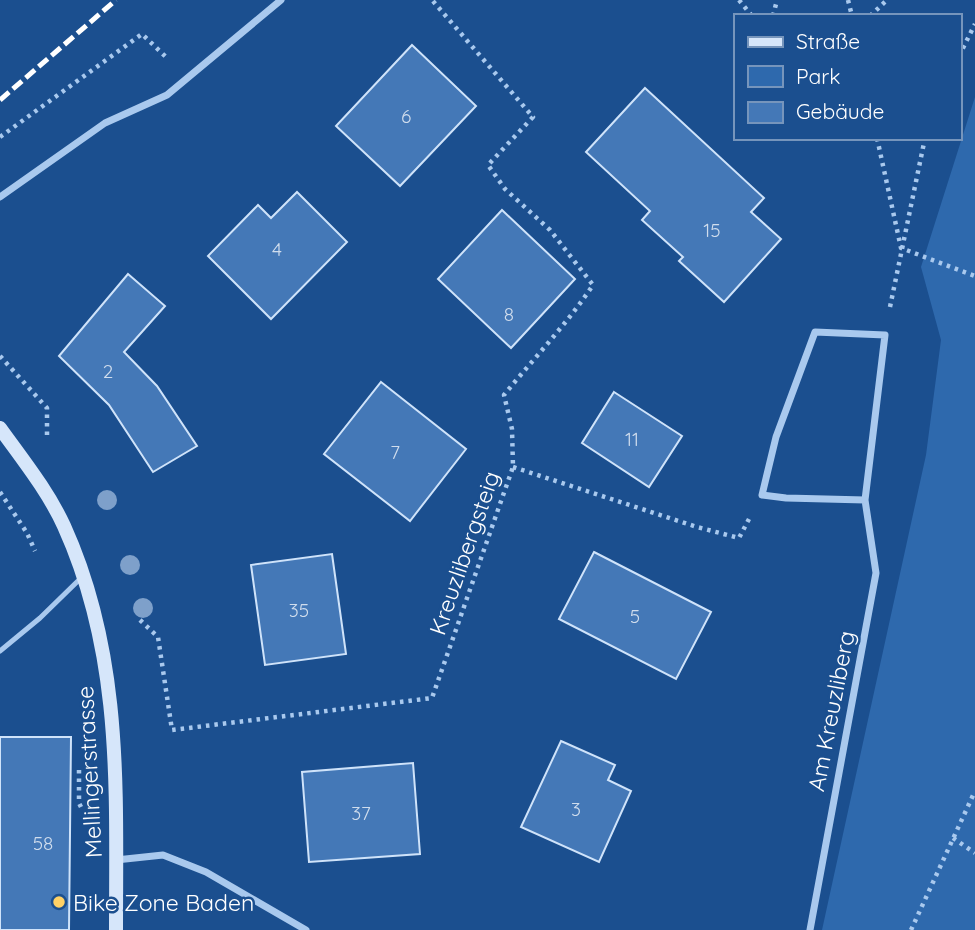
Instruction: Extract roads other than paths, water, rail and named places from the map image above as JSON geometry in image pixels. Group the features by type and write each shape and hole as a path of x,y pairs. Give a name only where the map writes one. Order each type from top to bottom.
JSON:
{"main road":[{"name":"Mellingerstrasse","path":"0,428 46,492 64,525 84,575 102,640 113,718 116,930"}],"street":[{"path":"0,197 105,123 160,99 281,0"},
{"name":"Am Kreuzliberg","path":"810,930 877,573 866,500 885,335 815,332 776,437 762,495 866,500"},
{"path":"116,860 163,855 206,872 306,930"}],"lane":[{"path":"0,651 40,618 84,575"}],"railway":[{"path":"0,100 116,0"}],"place":[{"name":"Bike Zone Baden","path":"59,902"}]}
